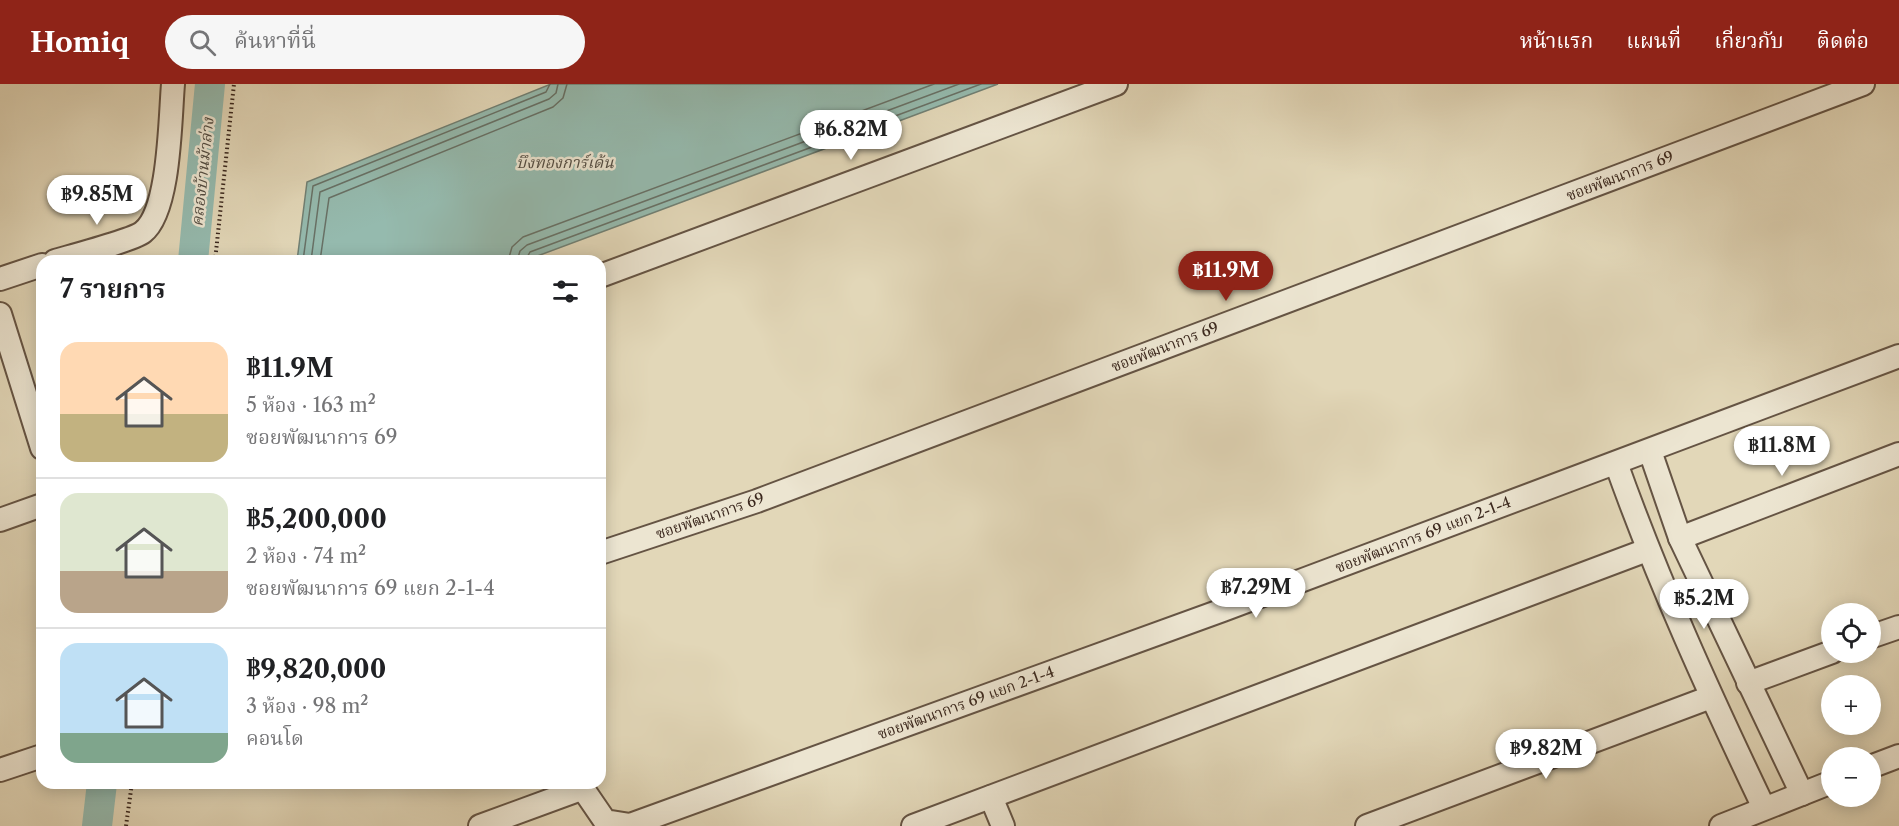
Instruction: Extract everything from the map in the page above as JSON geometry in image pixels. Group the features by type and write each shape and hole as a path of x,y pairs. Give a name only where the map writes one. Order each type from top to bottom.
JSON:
{"street":[{"path":"73,255 143,232 156,215 163,197 173,84"},
{"path":"606,274 1116,84"},
{"name":"ซอยพัฒนาการ 69","path":"606,551 757,501 1863,84"},
{"path":"0,279 36,267"},
{"path":"0,314 36,429"},
{"name":"ซอยพัฒนาการ 69 แยก 2-1-4","path":"582,789 605,821 630,825 1223,610 1899,356"},
{"path":"1650,451 1680,538 1802,794"},
{"path":"1680,538 1899,454"},
{"path":"1616,463 1647,550 1711,697 1764,808"},
{"path":"0,520 36,507"},
{"path":"914,826 1647,550"},
{"path":"1881,633 1899,627"},
{"path":"1748,683 1821,656"},
{"path":"1367,826 1711,697"},
{"path":"1881,763 1899,756"},
{"path":"0,770 36,758"},
{"path":"1721,826 1821,786"},
{"path":"480,826 572,789"},
{"path":"991,797 1003,826"}],"path":[{"path":"216,255 234,84"},
{"path":"126,826 131,789"}],"water":[{"name":"บึงทองการ์เด้น","path":"551,84 998,84 540,255 298,255 307,182"}],"waterway":[{"name":"คลองบ้านม้าล่าง","path":"194,255 210,84"},
{"name":"คลองบ้านม้าล่าง","path":"97,826 101,789"}]}
